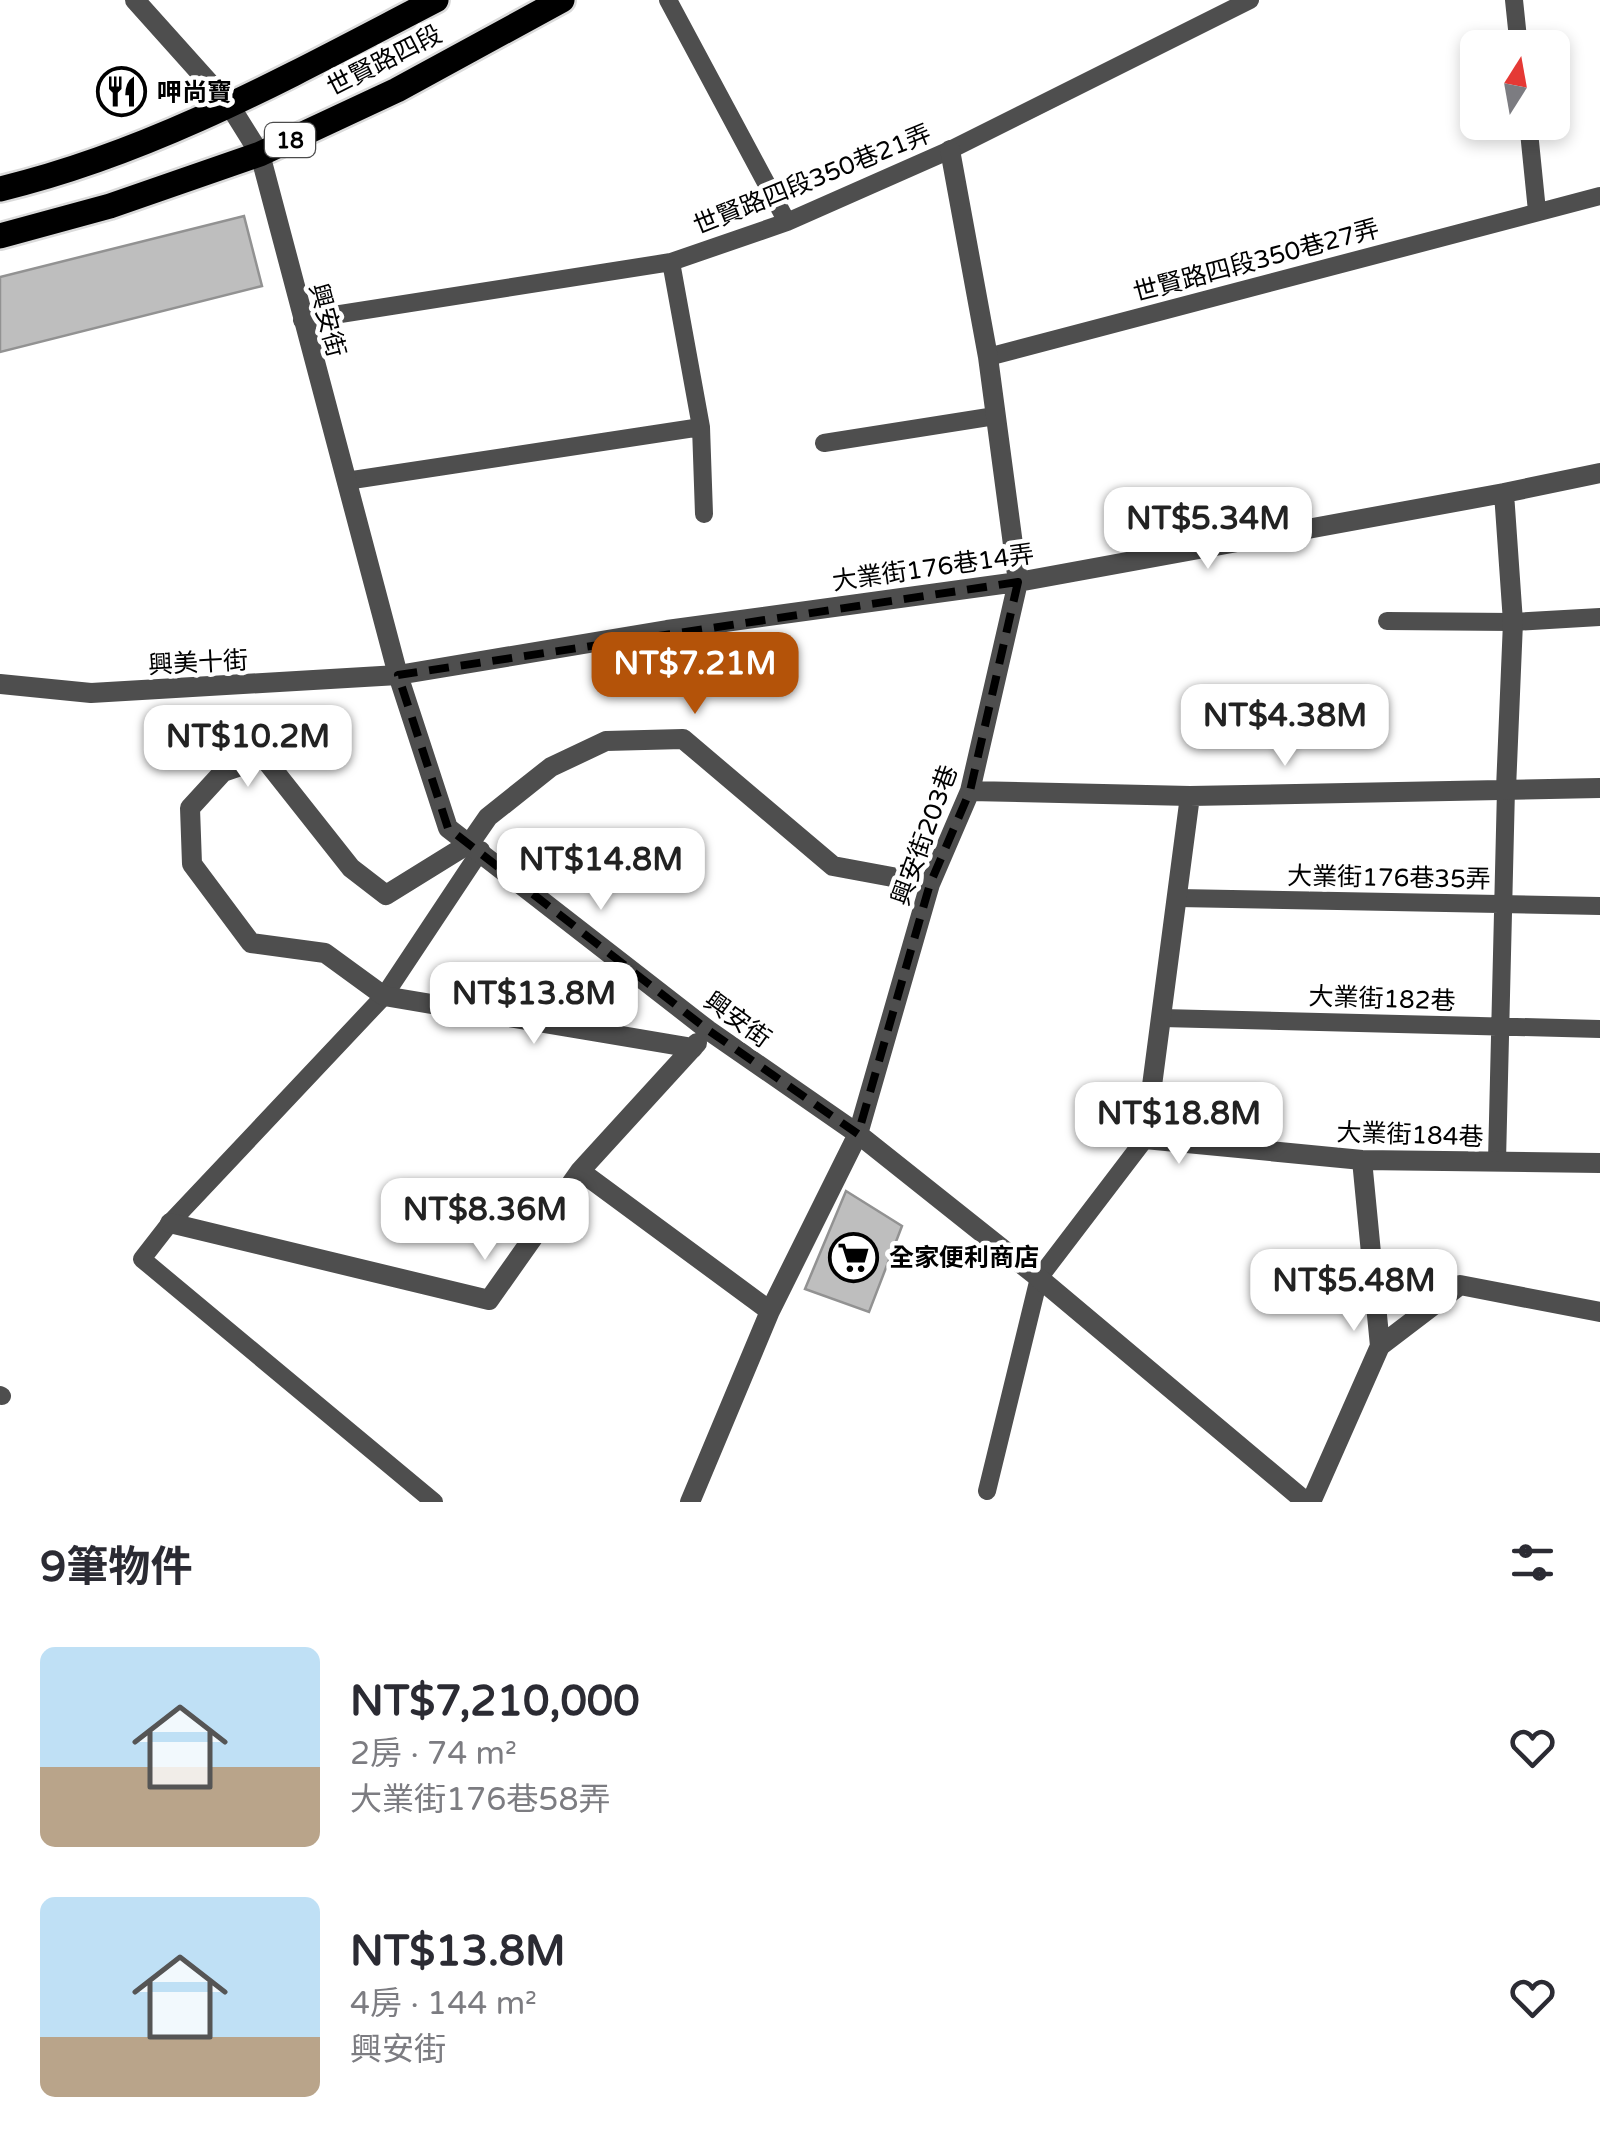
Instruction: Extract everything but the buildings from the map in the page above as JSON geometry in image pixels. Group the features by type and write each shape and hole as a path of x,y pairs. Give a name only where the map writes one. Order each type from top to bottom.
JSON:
{"main road":[{"name":"世賢路四段","path":"0,188 79,168 230,106 436,0"},
{"name":"世賢路四段","path":"0,236 110,206 260,154 397,90 562,0"}],"street":[{"name":"興安街","path":"136,0 230,106 260,154 398,675 448,828 708,1030 858,1134 1309,1502"},
{"name":"興安街203巷","path":"690,1502 770,1310 858,1134 930,884 970,791 1018,582 988,357 950,150"},
{"name":"大業街176巷14弄","path":"398,675 667,630 1018,582 1600,473"},
{"path":"1504,493 1513,622 1506,789"},
{"name":"興美十街","path":"0,684 92,693 398,675"},
{"path":"693,1048 384,996 325,953 251,944 192,864 190,808 224,772 264,758 351,868 386,896 476,847 488,817 551,767 606,741 682,739 833,866 930,884"},
{"path":"970,791 1190,796 1600,788"},
{"path":"1145,1139 1190,796"},
{"path":"170,1223 489,1300 580,1171 708,1030"},
{"name":"大業街184巷","path":"1145,1139 1362,1160 1600,1162"},
{"path":"1362,1160 1380,1346"},
{"path":"580,1171 770,1310"},
{"path":"1309,1502 1380,1346 1460,1285 1600,1312"}],"lane":[{"path":"668,0 787,222"},
{"name":"世賢路四段350巷21弄","path":"302,320 670,262 787,222 950,150 1250,0"},
{"path":"1514,0 1517,30"},
{"path":"1530,140 1537,211"},
{"name":"世賢路四段350巷27弄","path":"988,357 1600,196"},
{"path":"670,262 701,427 704,514"},
{"path":"824,443 995,416"},
{"path":"346,481 701,427"},
{"path":"1388,621 1513,622 1600,616"},
{"path":"1498,1161 1506,789"},
{"path":"434,1502 142,1259 170,1223 384,996 476,847"},
{"name":"大業街176巷35弄","path":"1178,898 1600,906"},
{"name":"大業街182巷","path":"1162,1018 1600,1029"},
{"path":"987,1491 1039,1278 1145,1139"}],"highlighted area":[{"path":"1018,582 970,791 930,884 858,1134 708,1030 448,828 398,675"}],"place":[{"name":"呷尚寶","path":"122,92"},
{"name":"全家便利商店","path":"854,1257"}]}
